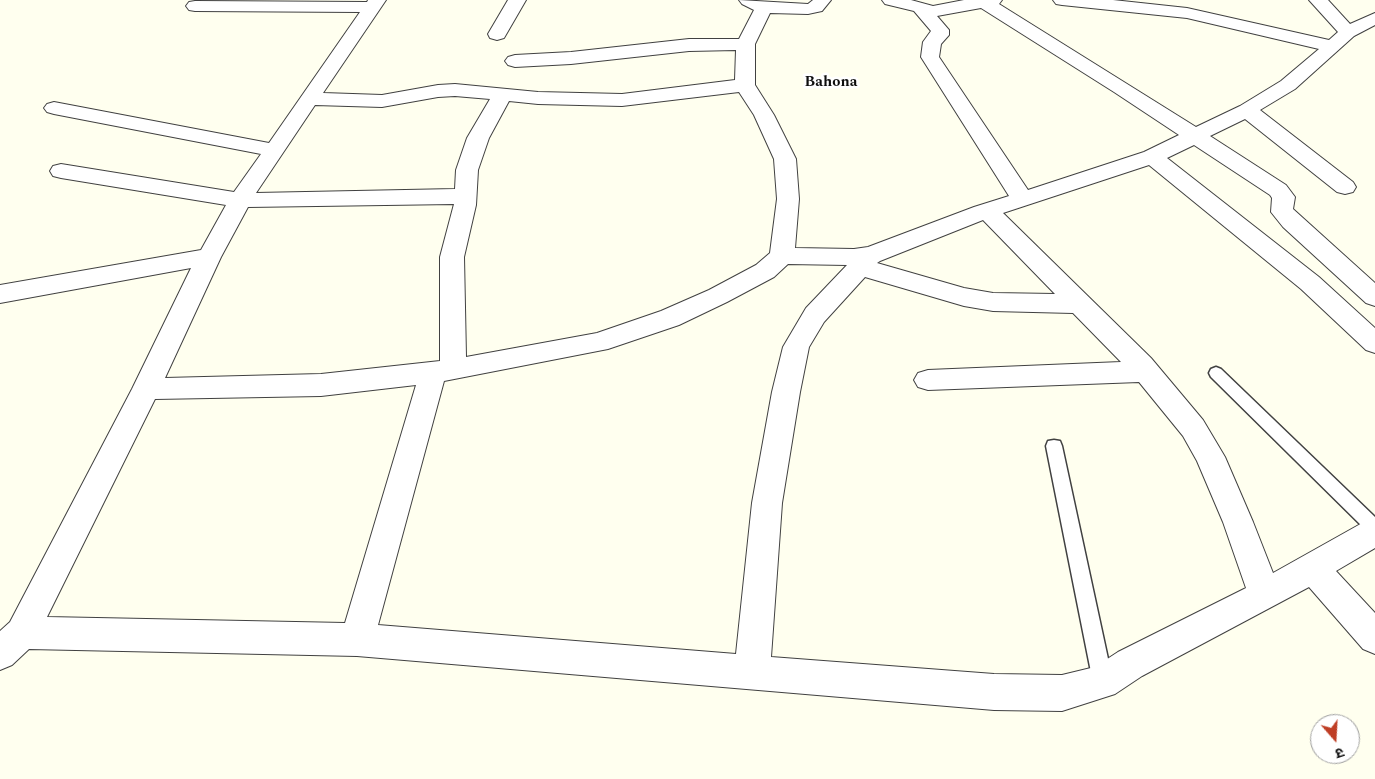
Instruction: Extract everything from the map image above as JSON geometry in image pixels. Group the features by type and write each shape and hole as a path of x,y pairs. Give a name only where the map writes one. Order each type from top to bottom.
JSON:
{"street":[{"path":"497,34 517,0"},
{"path":"782,256 788,199 785,159 764,115 745,85 746,44 756,4 808,9 816,7 822,0"},
{"path":"891,0 921,9 942,10 989,1 1282,194 1284,200 1282,212 1306,236 1375,297"},
{"path":"1062,0 1187,13 1333,47"},
{"path":"1318,0 1348,32"},
{"path":"195,6 374,4"},
{"path":"374,4 240,200 209,257 146,389 11,643 357,640 994,692 1062,693 1103,682 1130,664 1265,595 1375,532"},
{"path":"921,9 940,30 940,36 932,42 930,57 1023,200"},
{"path":"752,672 767,503 786,392 796,347 815,315 865,261 987,210 1152,157 1194,137 1248,110 1288,85 1348,32 1375,18"},
{"path":"514,60 571,58 689,46 746,44"},
{"path":"309,100 382,101 438,91 455,90 589,101 622,100 745,85"},
{"path":"357,640 443,370 452,257 465,196 467,170 478,138 502,95"},
{"path":"54,108 274,150"},
{"path":"1248,110 1345,187"},
{"path":"1152,157 1310,283 1375,343"},
{"path":"61,171 240,200 465,196"},
{"path":"987,210 1146,371 1193,428 1210,457 1238,522 1265,595"},
{"path":"1265,246 1306,236"},
{"path":"146,389 321,385 443,370 599,342 670,318 718,296 765,270 782,256 854,257 964,297 993,302 1080,304"},
{"path":"0,294 209,257"},
{"path":"928,380 1146,371"},
{"path":"1313,568 1375,638"}],"lane":[{"path":"1216,374 1375,528"},
{"path":"1054,446 1103,682"}],"district":[{"name":"Bahona","path":"831,83"}]}
